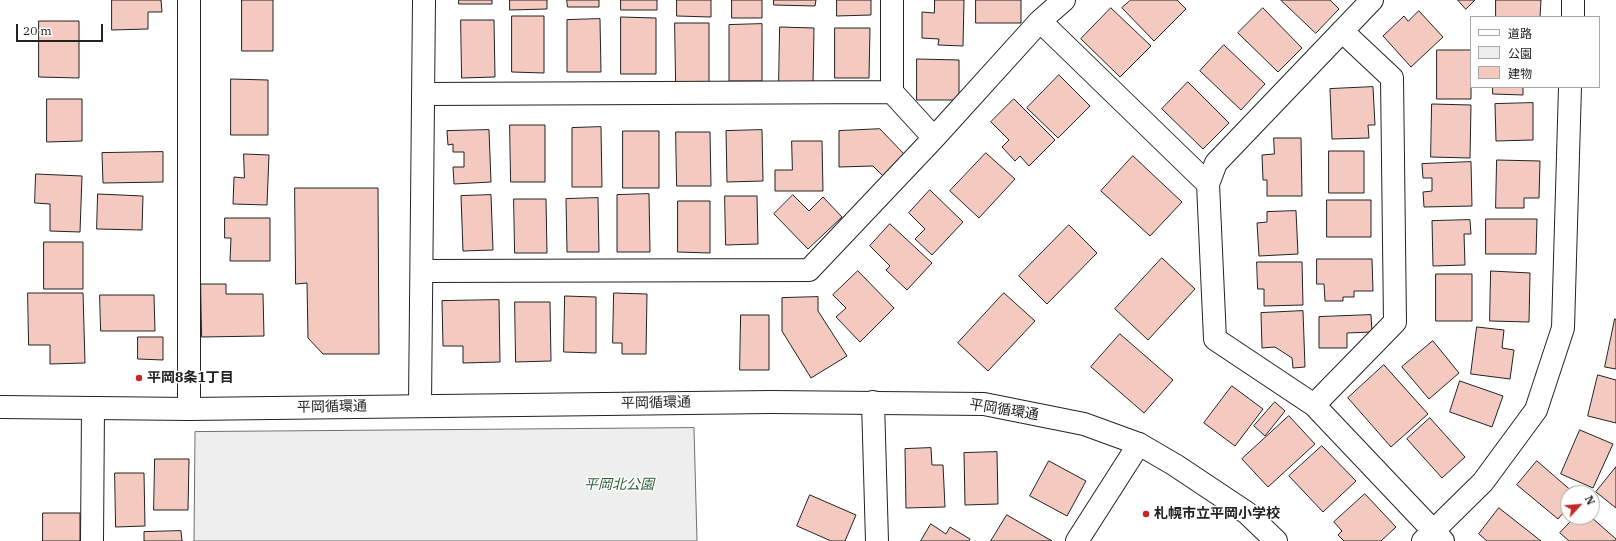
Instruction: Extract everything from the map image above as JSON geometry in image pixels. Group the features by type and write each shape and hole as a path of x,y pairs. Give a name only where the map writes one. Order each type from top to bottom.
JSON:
{"street":[{"path":"188,0 189,409"},
{"path":"420,405 424,0"},
{"path":"892,0 892,92 934,138"},
{"path":"422,271 809,270 934,138 1040,21 1064,0"},
{"path":"1372,0 1216,163 1208,184 1215,339 1314,405 1433,538 1483,482 1536,410 1563,328 1570,88"},
{"path":"1572,16 1573,0"},
{"path":"1040,21 1208,184"},
{"path":"1314,405 1395,322 1392,78 1342,31"},
{"path":"424,94 892,92"},
{"path":"873,402 877,541"},
{"name":"平岡循環通","path":"0,407 189,409 420,405 873,402 984,404 1084,424 1139,444 1175,465 1247,513 1276,541"},
{"path":"92,541 93,408"},
{"path":"1077,541 1139,444"}],"green space":[{"name":"平岡北公園","path":"694,428 697,541 194,541 195,432"}],"building":[{"path":"112,0 161,0 162,12 148,12 148,29 112,30"},
{"path":"242,0 273,0 273,51 242,51"},
{"path":"459,0 492,0 492,4 459,4"},
{"path":"510,0 547,0 547,9 510,10"},
{"path":"567,0 599,0 599,7 568,7"},
{"path":"621,0 657,0 657,10 621,10"},
{"path":"677,0 711,0 711,17 677,16"},
{"path":"732,0 762,0 762,18 732,18"},
{"path":"774,0 816,0 815,6 774,5"},
{"path":"837,0 871,0 871,15 837,16"},
{"path":"935,0 964,0 963,46 938,45 939,39 922,38 922,12 934,13"},
{"path":"976,0 1021,0 1021,23 976,23"},
{"path":"1131,0 1177,0 1186,9 1154,41 1122,8"},
{"path":"1281,0 1330,0 1339,9 1316,33"},
{"path":"1458,0 1475,0 1466,9"},
{"path":"1496,0 1541,0 1540,16 1496,16"},
{"path":"1111,8 1151,46 1120,77 1081,39"},
{"path":"1263,8 1302,48 1278,72 1238,33"},
{"path":"1419,11 1443,37 1411,67 1383,36 1404,16 1408,21"},
{"path":"512,16 544,16 544,73 512,72"},
{"path":"621,17 656,18 656,74 621,74"},
{"path":"600,19 601,72 567,72 567,20"},
{"path":"461,20 494,20 495,77 462,78"},
{"path":"39,21 79,21 79,78 39,77"},
{"path":"675,23 709,23 709,83 676,83"},
{"path":"762,24 762,81 729,81 729,25"},
{"path":"780,27 814,28 813,84 779,83"},
{"path":"835,28 870,28 869,78 835,78"},
{"path":"1224,45 1265,84 1241,110 1200,71"},
{"path":"1437,50 1470,50 1471,99 1437,99"},
{"path":"917,59 959,60 959,100 917,100"},
{"path":"1059,75 1090,106 1058,138 1027,108"},
{"path":"231,79 268,80 268,135 231,135"},
{"path":"1188,82 1229,123 1203,149 1162,109"},
{"path":"1373,87 1375,125 1368,125 1369,138 1332,139 1330,89"},
{"path":"1493,88 1523,88 1523,95 1493,94"},
{"path":"47,99 82,99 82,141 47,142"},
{"path":"1014,99 1055,140 1029,166 1020,156 1015,161 1002,147 1009,140 991,122"},
{"path":"1533,103 1533,140 1496,141 1495,104"},
{"path":"1432,104 1471,105 1470,158 1431,157"},
{"path":"510,125 545,125 545,182 511,182"},
{"path":"601,127 602,187 572,187 572,128"},
{"path":"880,129 905,155 884,177 873,166 839,167 839,131"},
{"path":"489,130 491,182 454,184 453,167 464,167 464,152 453,152 453,144 448,145 447,131"},
{"path":"762,130 763,181 727,182 726,131"},
{"path":"623,131 659,131 659,188 623,188"},
{"path":"676,132 710,132 711,186 677,186"},
{"path":"1274,138 1301,138 1302,196 1267,196 1267,180 1263,180 1262,155 1274,154"},
{"path":"792,141 822,141 823,191 775,191 775,170 792,170"},
{"path":"1329,151 1364,151 1364,193 1329,193"},
{"path":"163,152 163,182 103,183 102,153"},
{"path":"986,153 1015,179 979,218 950,191"},
{"path":"244,154 269,155 267,205 233,204 234,177 244,178"},
{"path":"1133,156 1182,202 1150,236 1101,191"},
{"path":"1497,160 1540,161 1539,198 1524,198 1524,208 1496,208"},
{"path":"1471,162 1472,206 1424,207 1423,192 1432,191 1432,178 1423,178 1422,164"},
{"path":"36,174 82,176 80,232 50,231 50,204 35,203"},
{"path":"295,188 378,188 379,354 323,354 308,338 307,283 296,284"},
{"path":"930,190 963,222 932,255 915,239 925,229 909,213"},
{"path":"98,194 143,196 142,230 97,229"},
{"path":"649,194 650,252 617,252 617,195"},
{"path":"491,195 493,250 463,251 461,196"},
{"path":"793,195 809,211 823,197 842,217 808,249 774,214"},
{"path":"725,196 757,196 758,244 726,245"},
{"path":"598,198 599,252 567,252 566,199"},
{"path":"514,199 546,199 547,253 515,253"},
{"path":"1327,200 1371,200 1371,237 1327,237"},
{"path":"678,201 710,201 710,253 678,252"},
{"path":"1296,211 1298,254 1259,256 1257,223 1267,222 1267,212"},
{"path":"225,218 270,218 270,261 230,261 231,238 225,238"},
{"path":"1486,219 1537,219 1536,254 1486,254"},
{"path":"1470,220 1471,234 1464,234 1465,265 1433,266 1432,221"},
{"path":"890,224 932,263 907,290 886,270 890,266 870,246"},
{"path":"1069,225 1097,253 1047,304 1019,276"},
{"path":"44,242 83,242 83,289 44,289"},
{"path":"1162,258 1195,289 1148,340 1115,309"},
{"path":"1317,259 1372,259 1373,291 1354,291 1354,297 1343,297 1343,301 1325,301 1324,284 1317,284"},
{"path":"1257,262 1302,262 1303,305 1264,306 1264,289 1258,289"},
{"path":"858,271 894,308 860,342 836,317 846,308 833,295"},
{"path":"1491,271 1530,273 1529,322 1490,321"},
{"path":"1436,274 1472,274 1472,321 1436,321"},
{"path":"201,284 226,284 226,294 263,294 264,336 202,337"},
{"path":"28,293 83,293 85,363 50,364 50,345 29,345"},
{"path":"614,293 647,294 646,354 622,354 622,343 613,343"},
{"path":"1004,293 1035,321 988,371 958,343"},
{"path":"100,295 154,295 155,331 101,331"},
{"path":"565,296 596,297 596,353 564,352"},
{"path":"818,297 818,311 847,356 811,378 782,331 782,298"},
{"path":"499,300 500,362 463,363 463,346 443,346 442,301"},
{"path":"515,302 550,302 551,361 516,362"},
{"path":"1303,311 1305,367 1293,368 1292,358 1275,347 1262,348 1261,313"},
{"path":"741,315 769,315 769,370 740,370"},
{"path":"1371,315 1372,332 1347,333 1347,348 1319,348 1319,317"},
{"path":"1616,319 1616,369 1605,367"},
{"path":"1477,327 1504,330 1502,348 1514,350 1510,379 1471,374"},
{"path":"1120,334 1173,380 1144,413 1091,367"},
{"path":"138,337 163,337 163,360 138,359"},
{"path":"1433,341 1459,373 1429,399 1402,367"},
{"path":"1384,365 1428,414 1391,447 1348,398"},
{"path":"1598,375 1616,380 1616,423 1588,416"},
{"path":"1460,381 1503,396 1492,427 1450,412"},
{"path":"1232,386 1263,409 1235,446 1204,423"},
{"path":"1275,402 1285,411 1265,436 1254,426"},
{"path":"1289,416 1315,444 1268,487 1242,459"},
{"path":"1430,418 1465,457 1442,478 1407,439"},
{"path":"1580,430 1613,444 1594,485 1586,485 1561,474"},
{"path":"1322,446 1356,481 1323,512 1289,476"},
{"path":"931,448 932,465 943,465 945,507 906,508 905,449"},
{"path":"997,452 998,504 965,505 964,453"},
{"path":"155,459 189,459 188,510 154,510"},
{"path":"1049,461 1086,481 1067,516 1030,496"},
{"path":"1537,461 1565,485 1560,485 1560,517 1558,519 1517,485"},
{"path":"1616,467 1616,508 1600,495 1600,487"},
{"path":"115,473 144,473 145,526 116,527"},
{"path":"1365,494 1396,527 1381,541 1344,541 1338,535 1342,531 1334,522"},
{"path":"810,495 856,515 845,541 831,541 797,526"},
{"path":"1499,508 1541,541 1487,541 1479,534"},
{"path":"43,513 80,513 80,541 43,541"},
{"path":"1007,515 1052,541 991,541"},
{"path":"931,524 946,534 950,527 970,539 969,541 921,541"},
{"path":"1568,525 1600,525 1616,539 1616,541 1569,541 1560,533"},
{"path":"181,531 182,541 144,541 144,532"}],"place":[{"name":"平岡8条1丁目","path":"139,378"},
{"name":"札幌市立平岡小学校","path":"1146,514"}]}
